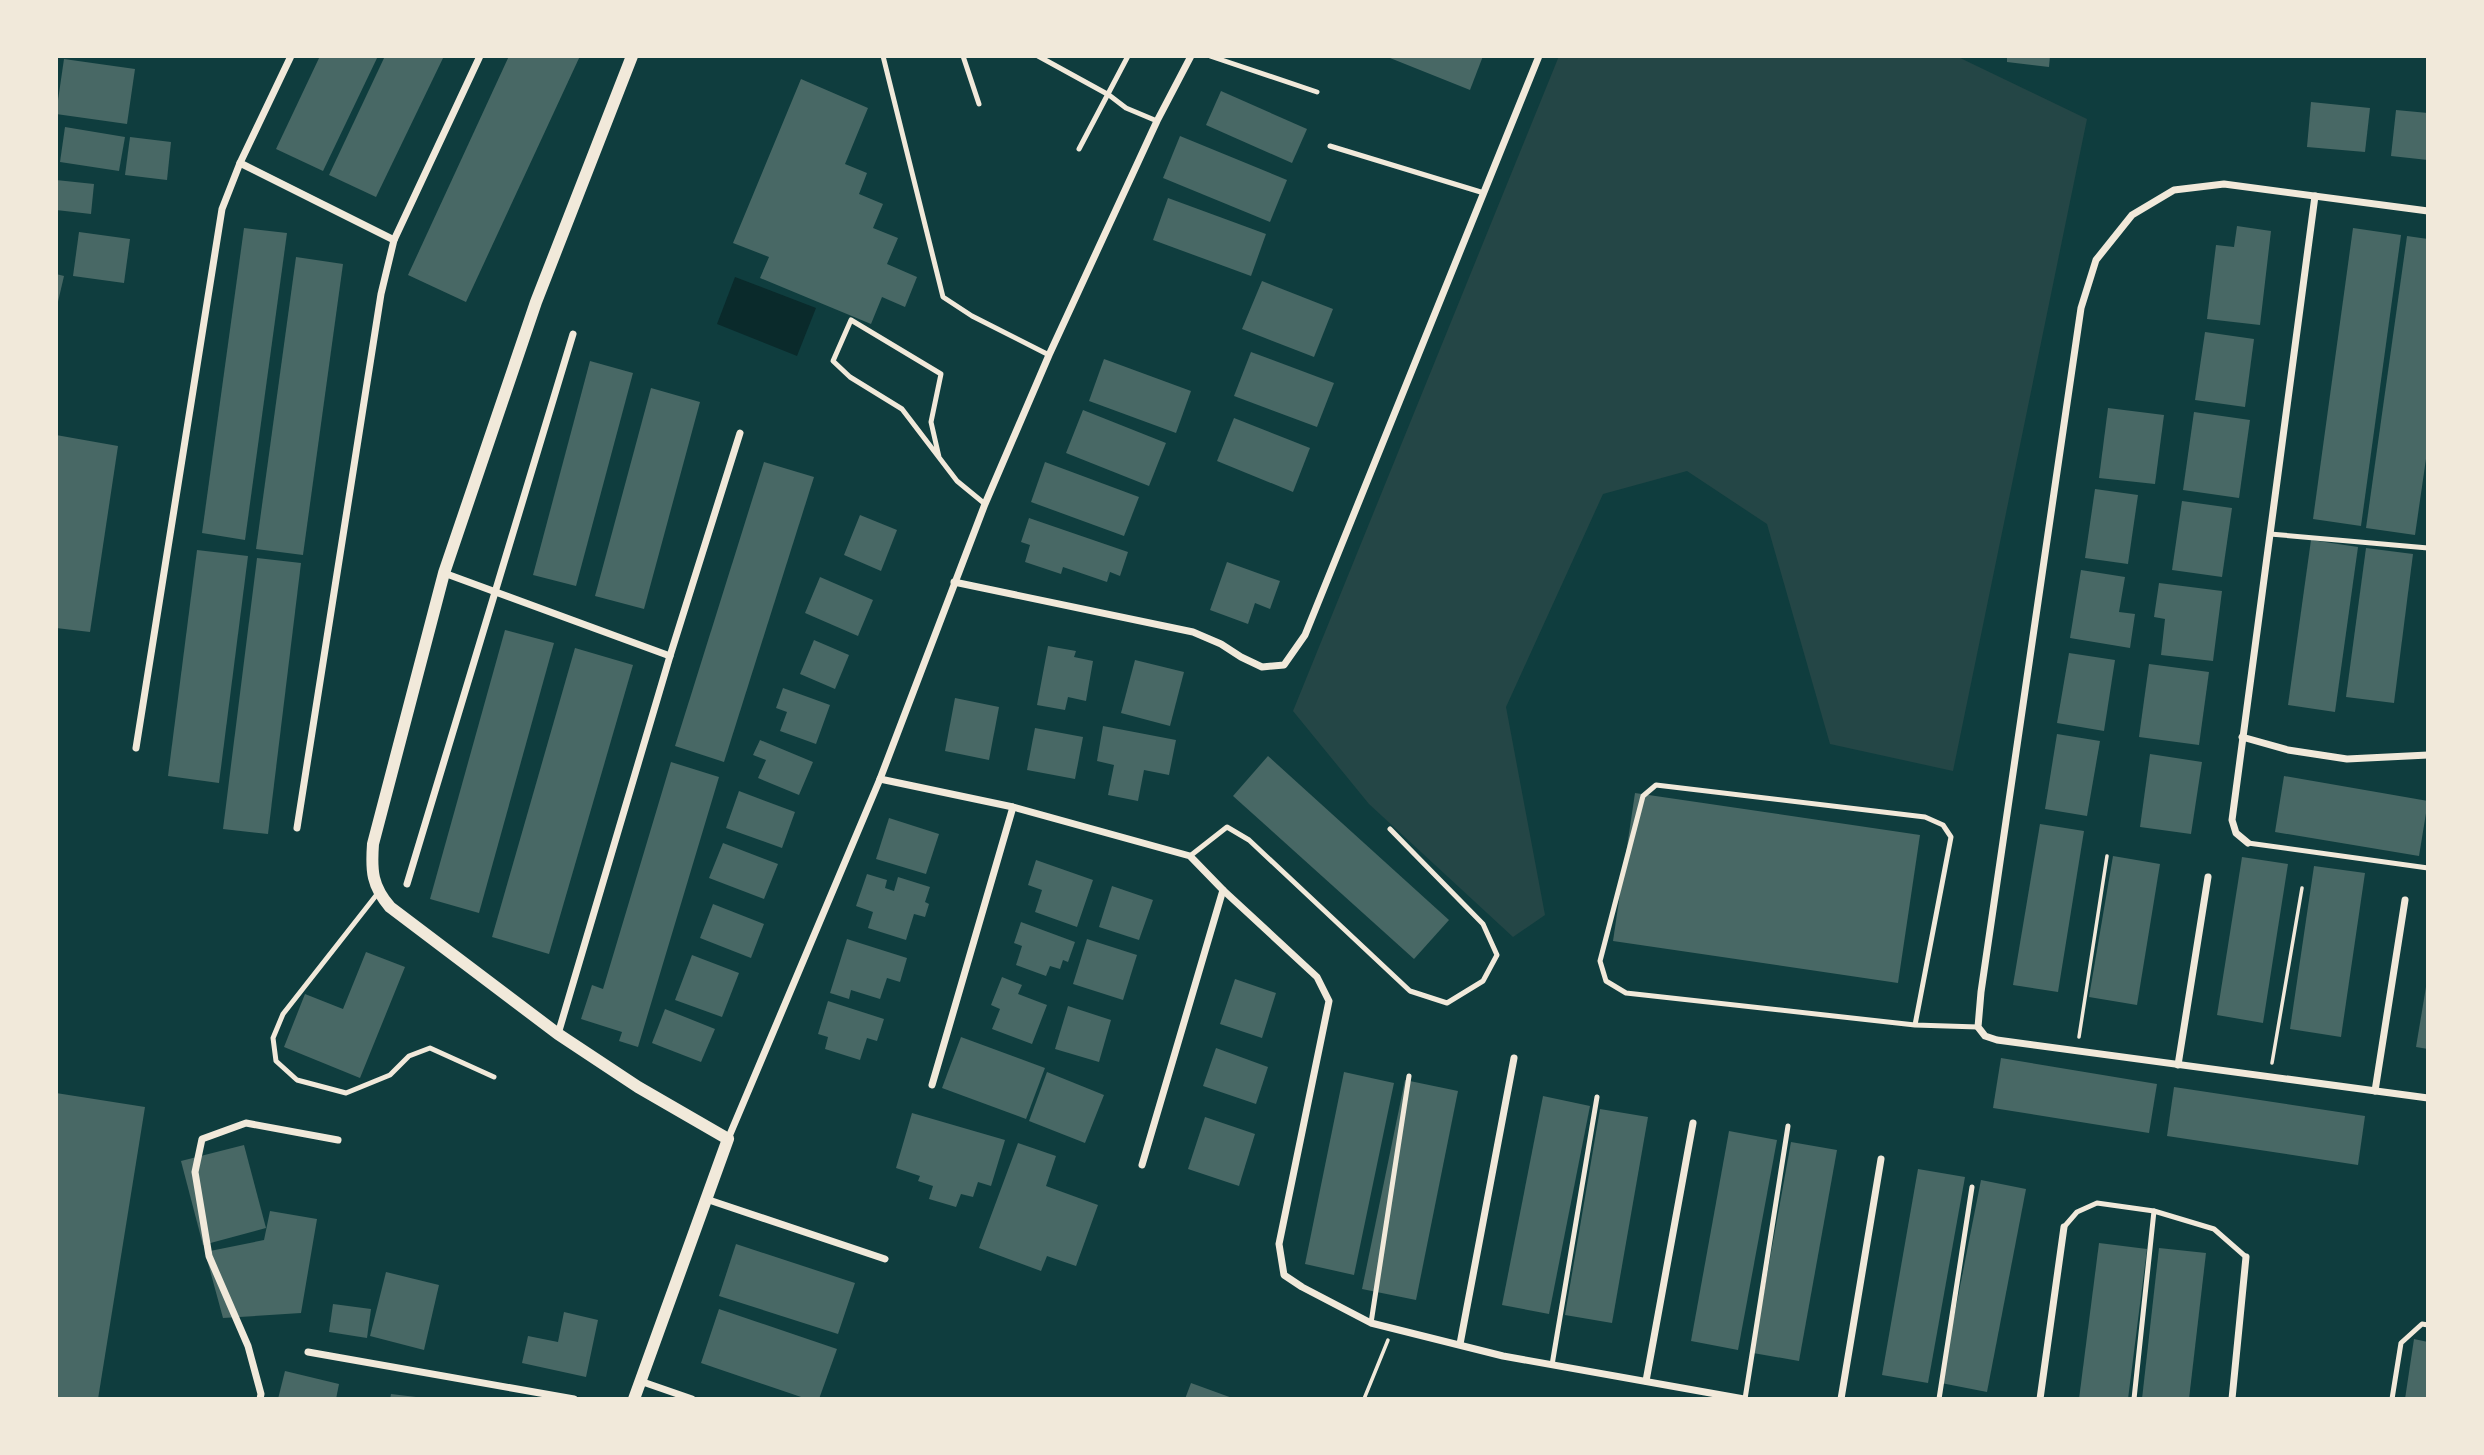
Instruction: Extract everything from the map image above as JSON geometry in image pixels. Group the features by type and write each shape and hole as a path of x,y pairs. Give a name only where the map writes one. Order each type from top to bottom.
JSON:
{"street":[{"path":"136,748 222,209 240,163 291,56"},
{"path":"297,828 381,294 394,240 480,56"},
{"path":"632,56 536,302 444,573 373,844 371,866 378,893 390,907 558,1034 638,1087 728,1139"},
{"path":"634,1399 728,1139 880,779 985,504 1049,355 1157,121 1191,56"},
{"path":"954,582 1194,632 1221,643 1262,667 1284,665 1305,635 1539,56"},
{"path":"240,163 394,240"},
{"path":"2428,211 2224,184 2174,190 2132,215 2096,260 2081,308 1978,1027 1984,1037 1997,1040 2428,1098"},
{"path":"2248,843 2236,833 2232,820 2315,196"},
{"path":"407,884 573,334"},
{"path":"558,1034 670,656 740,433"},
{"path":"444,573 670,656"},
{"path":"2242,737 2288,750 2347,759 2428,755"},
{"path":"880,779 1013,807 1190,856 1317,977 1329,1001 1279,1244 1284,1275 1371,1323 1503,1356 1744,1399"},
{"path":"932,1085 1013,807"},
{"path":"2178,1065 2208,877"},
{"path":"1142,1165 1223,890"},
{"path":"2375,1091 2405,900"},
{"path":"1460,1344 1514,1058"},
{"path":"260,1399 248,1346 209,1256 195,1172 202,1139 246,1123 338,1140"},
{"path":"1646,1381 1692,1123"},
{"path":"1841,1399 1881,1159"},
{"path":"706,1199 885,1259"},
{"path":"2040,1399 2064,1227"},
{"path":"2232,1399 2246,1257"},
{"path":"308,1352 574,1399"},
{"path":"640,1381 692,1399"}],"lane":[{"path":"883,56 943,297 972,316 1049,355"},
{"path":"963,56 979,104"},
{"path":"1038,56 1109,95 1126,108 1157,121"},
{"path":"1079,149 1128,56"},
{"path":"1210,56 1317,92"},
{"path":"1330,146 1484,193"},
{"path":"940,457 932,422 942,374 851,320 833,361 850,377 902,409 957,481 985,504"},
{"path":"2270,534 2428,548"},
{"path":"1914,1024 1951,837 1943,825 1925,817 1656,785 1643,796 1600,961 1606,981 1626,993 1914,1024 1978,1027"},
{"path":"1190,856 1227,827 1249,840 1410,991 1447,1003 1483,981 1497,955 1483,924 1390,829"},
{"path":"2248,843 2428,868"},
{"path":"378,893 283,1014 273,1038 276,1061 298,1080 346,1093 390,1075 409,1056 430,1048 494,1077"},
{"path":"1371,1323 1409,1076"},
{"path":"1552,1365 1597,1097"},
{"path":"1744,1399 1788,1126"},
{"path":"1939,1399 1972,1187"},
{"path":"2064,1227 2077,1212 2097,1203 2154,1211 2214,1229 2246,1257"},
{"path":"2134,1399 2154,1211"},
{"path":"2392,1399 2401,1343 2422,1324 2428,1325"}],"path":[{"path":"2081,1021 2107,856"},
{"path":"2270,1075 2302,888"},
{"path":"1364,1399 1393,1328"}],"shaded area":[{"path":"1559,56 1956,56 2087,119 1953,771 1830,744 1767,524 1687,471 1603,494 1506,707 1545,915 1513,937 1369,804 1293,711"},
{"path":"735,277 816,308 797,356 717,324"}],"building":[{"path":"320,56 378,56 323,171 276,149"},
{"path":"385,56 444,56 376,197 329,175"},
{"path":"509,56 580,56 466,302 408,275"},
{"path":"1385,56 1483,56 1470,90"},
{"path":"2007,56 2050,56 2049,67 2007,62"},
{"path":"64,59 135,69 127,124 56,114"},
{"path":"801,79 868,108 845,164 867,173 859,194 883,204 873,228 898,238 887,264 917,277 905,307 882,297 871,324 760,278 769,257 733,243"},
{"path":"1221,91 1307,129 1292,163 1206,125"},
{"path":"2311,102 2370,108 2365,152 2307,147"},
{"path":"2396,110 2428,113 2428,160 2391,156"},
{"path":"65,127 125,137 119,171 60,162"},
{"path":"1180,136 1287,180 1270,222 1163,178"},
{"path":"130,137 171,142 167,180 125,175"},
{"path":"56,180 94,184 91,214 56,210"},
{"path":"1168,198 1266,234 1251,276 1153,240"},
{"path":"2237,226 2271,231 2260,325 2207,319 2216,245 2234,247"},
{"path":"244,228 287,233 245,540 202,533"},
{"path":"2353,228 2401,235 2361,526 2313,519"},
{"path":"79,232 130,239 124,283 73,276"},
{"path":"2407,236 2428,239 2428,445 2415,535 2366,528"},
{"path":"296,257 343,264 303,555 256,549"},
{"path":"56,274 64,276 57,306 56,305"},
{"path":"1262,281 1333,309 1314,357 1242,329"},
{"path":"2205,332 2254,339 2245,407 2195,400"},
{"path":"1251,352 1334,383 1317,427 1234,396"},
{"path":"1104,359 1191,391 1176,433 1089,401"},
{"path":"590,361 633,373 576,586 533,575"},
{"path":"651,388 700,402 644,609 595,596"},
{"path":"2108,408 2164,415 2155,484 2099,478"},
{"path":"1083,410 1166,443 1149,486 1066,453"},
{"path":"2194,412 2250,420 2239,498 2183,490"},
{"path":"1234,418 1310,448 1293,492 1217,461"},
{"path":"56,435 118,446 90,632 56,628"},
{"path":"764,462 814,477 724,762 675,746"},
{"path":"1045,462 1139,497 1124,536 1031,502"},
{"path":"2095,489 2138,495 2128,564 2085,558"},
{"path":"2182,501 2232,508 2222,577 2172,570"},
{"path":"860,515 897,530 881,571 844,555"},
{"path":"1029,518 1128,552 1120,576 1110,572 1107,582 1063,567 1061,574 1025,562 1030,545 1021,542"},
{"path":"2311,540 2358,547 2335,712 2288,705"},
{"path":"2366,548 2413,554 2394,703 2346,697"},
{"path":"197,550 248,556 219,783 168,776"},
{"path":"257,558 301,563 268,834 223,829"},
{"path":"1227,562 1280,581 1270,609 1255,603 1248,624 1210,610"},
{"path":"2081,570 2125,577 2119,612 2135,614 2130,648 2070,638"},
{"path":"820,577 873,600 858,636 805,613"},
{"path":"2159,583 2222,591 2213,661 2161,655 2165,619 2154,617"},
{"path":"505,630 554,643 479,913 430,899"},
{"path":"814,640 849,655 835,689 800,674"},
{"path":"1048,646 1076,651 1074,657 1093,661 1086,701 1068,697 1065,710 1037,705"},
{"path":"575,648 633,665 549,954 492,937"},
{"path":"2069,653 2115,660 2104,731 2057,723"},
{"path":"1135,660 1184,672 1170,726 1121,713"},
{"path":"2149,664 2209,672 2199,745 2139,737"},
{"path":"783,688 830,705 816,744 780,731 787,712 776,708"},
{"path":"955,698 999,707 989,760 945,751"},
{"path":"1103,726 1176,740 1169,775 1144,770 1138,801 1108,795 1114,765 1097,761"},
{"path":"1035,728 1083,737 1075,779 1027,770"},
{"path":"2057,734 2100,741 2087,816 2045,809"},
{"path":"760,740 813,762 799,795 758,778 766,760 753,755"},
{"path":"2150,754 2202,762 2191,834 2140,827"},
{"path":"1268,756 1449,920 1414,959 1233,796"},
{"path":"671,762 719,777 638,1047 619,1041 622,1032 581,1019 592,985 603,989"},
{"path":"2284,776 2428,801 2419,856 2275,832"},
{"path":"739,791 795,812 782,848 726,828"},
{"path":"1635,793 1920,835 1898,983 1613,941"},
{"path":"889,818 939,834 926,874 876,859"},
{"path":"2040,824 2084,831 2058,992 2013,985"},
{"path":"723,843 778,864 764,899 709,878"},
{"path":"2113,856 2160,864 2137,1005 2089,997"},
{"path":"2242,857 2288,864 2263,1023 2217,1015"},
{"path":"1036,860 1093,880 1077,927 1035,912 1042,890 1028,885"},
{"path":"2314,866 2365,873 2341,1037 2290,1029"},
{"path":"867,874 887,880 885,888 894,891 898,877 930,887 925,902 929,904 925,917 914,914 906,940 868,928 873,912 856,906"},
{"path":"1112,886 1153,900 1139,940 1099,927"},
{"path":"713,904 764,924 751,958 700,938"},
{"path":"1021,922 1075,942 1068,962 1063,960 1060,969 1050,966 1046,976 1016,965 1022,946 1014,943"},
{"path":"847,939 907,958 900,982 887,978 880,999 851,990 849,999 830,993"},
{"path":"1087,939 1137,955 1123,1000 1073,984"},
{"path":"366,952 405,967 360,1078 284,1047 305,994 343,1009"},
{"path":"692,955 739,973 722,1017 675,1000"},
{"path":"1002,977 1022,985 1018,994 1047,1005 1032,1044 992,1029 1000,1009 991,1005"},
{"path":"1235,979 1276,993 1262,1038 1220,1024"},
{"path":"2428,981 2428,1049 2416,1047"},
{"path":"828,1001 884,1019 877,1041 867,1038 860,1060 825,1049 828,1037 818,1034"},
{"path":"1068,1006 1111,1020 1099,1062 1055,1049"},
{"path":"665,1009 715,1029 701,1062 652,1043"},
{"path":"961,1037 1045,1068 1026,1119 942,1088"},
{"path":"1216,1048 1268,1067 1256,1104 1203,1086"},
{"path":"2001,1058 2157,1084 2149,1133 1993,1108"},
{"path":"1047,1072 1104,1095 1085,1143 1029,1121"},
{"path":"1344,1072 1394,1083 1354,1275 1305,1264"},
{"path":"1405,1080 1458,1091 1416,1300 1362,1289"},
{"path":"2174,1087 2365,1116 2358,1165 2167,1136"},
{"path":"56,1093 145,1107 98,1399 56,1399"},
{"path":"1543,1096 1590,1106 1549,1314 1502,1305"},
{"path":"1600,1109 1648,1117 1612,1323 1565,1315"},
{"path":"912,1113 1005,1140 991,1186 978,1182 973,1197 961,1194 956,1207 929,1199 933,1186 918,1181 920,1176 896,1168"},
{"path":"1205,1117 1255,1134 1239,1186 1188,1169"},
{"path":"1729,1131 1777,1140 1738,1350 1691,1341"},
{"path":"1791,1142 1837,1150 1799,1361 1753,1353"},
{"path":"1018,1143 1056,1156 1046,1186 1098,1205 1076,1266 1047,1256 1041,1271 979,1248"},
{"path":"244,1145 266,1228 203,1245 181,1161"},
{"path":"1918,1169 1965,1177 1928,1383 1882,1375"},
{"path":"1981,1180 2026,1189 1987,1392 1941,1383"},
{"path":"270,1211 317,1219 301,1313 223,1318 205,1252 264,1240"},
{"path":"2099,1243 2147,1249 2128,1399 2079,1399"},
{"path":"736,1244 855,1283 838,1334 719,1296"},
{"path":"2159,1248 2206,1253 2189,1399 2142,1399"},
{"path":"386,1272 439,1285 424,1350 370,1336"},
{"path":"333,1304 371,1309 367,1338 329,1332"},
{"path":"719,1309 837,1349 819,1399 807,1399 701,1363"},
{"path":"564,1312 598,1320 586,1377 522,1363 528,1336 558,1342"},
{"path":"2414,1339 2428,1342 2428,1399 2405,1399"},
{"path":"285,1371 339,1384 336,1399 278,1399"},
{"path":"1191,1383 1235,1399 1185,1399"},
{"path":"391,1394 416,1397 416,1399 390,1399"}]}
